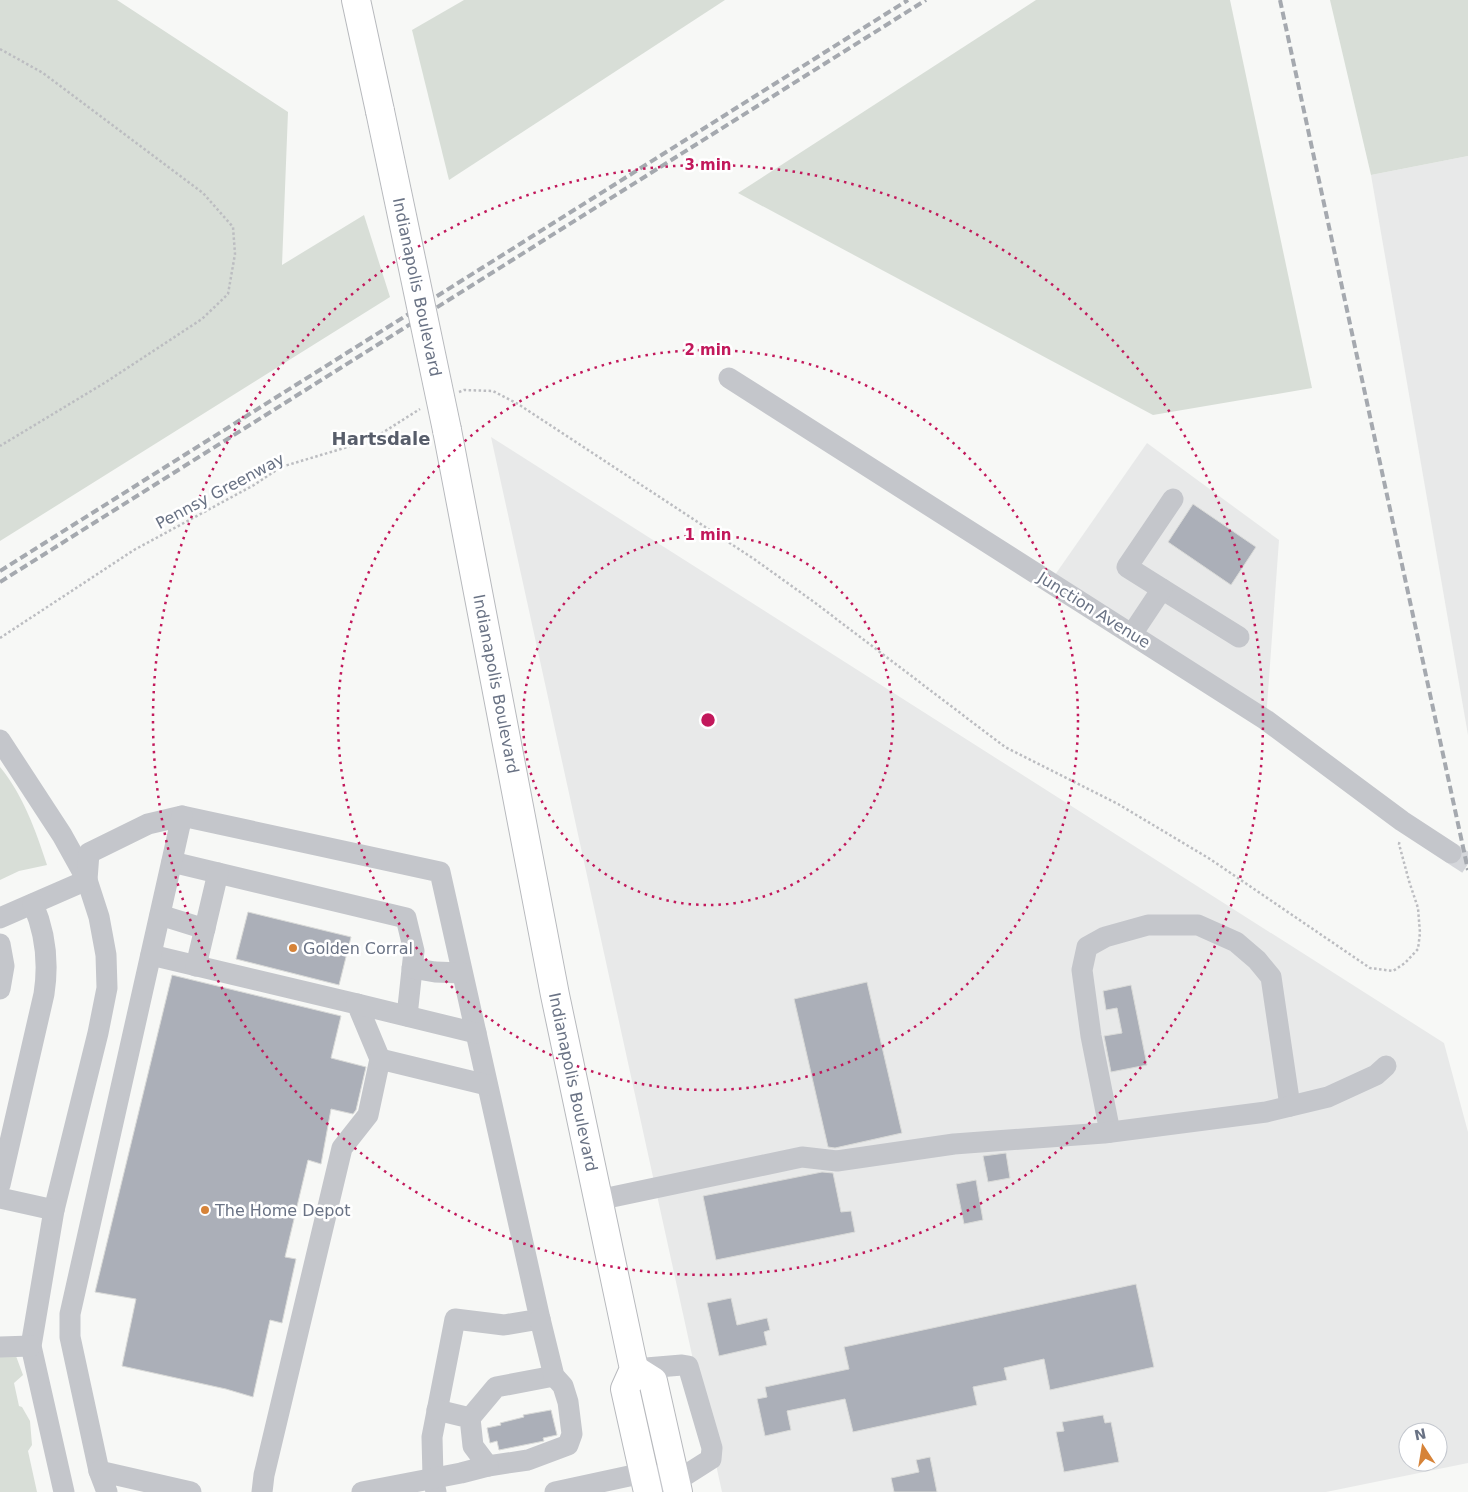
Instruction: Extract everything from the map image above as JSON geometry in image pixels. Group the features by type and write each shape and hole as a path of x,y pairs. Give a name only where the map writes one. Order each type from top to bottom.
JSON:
{"highway":[{"name":"Indianapolis Boulevard","path":"356,0 447,430 555,995 634,1369 626,1389 661,1486"}],"street":[{"name":"Junction Avenue","path":"729,378 1266,720 1402,821 1451,853"},
{"path":"1173,500 1127,566 1239,636"},
{"path":"1132,634 1162,588"},
{"path":"0,740 62,836 87,880 101,927 106,955 107,988 98,1033 54,1210 31,1346 64,1492"},
{"path":"87,880 89,853 148,824 182,816 440,872 540,1319 554,1376 563,1386 568,1402 572,1434 568,1445 528,1460 488,1466 461,1473 434,1485 362,1492"},
{"path":"107,1492 99,1471 70,1337 70,1314 182,816"},
{"path":"172,862 406,918 414,951 407,1016"},
{"path":"196,966 218,873"},
{"path":"0,918 87,880"},
{"path":"0,1184 47,978 46,946 38,915 33,904"},
{"path":"160,914 205,929"},
{"path":"1110,1132 1090,1036 1082,970 1087,947 1105,937 1148,925 1198,926 1236,942 1257,960 1271,977 1290,1106"},
{"path":"0,944 4,966 0,989"},
{"path":"151,955 476,1033"},
{"path":"412,968 435,972 462,973"},
{"path":"262,1492 264,1475 342,1148 368,1115 380,1059 357,1004"},
{"path":"380,1059 488,1085"},
{"path":"598,1200 802,1157 837,1161 954,1144 1110,1132 1256,1113 1328,1097 1376,1075 1386,1066"},
{"path":"0,1198 54,1210"},
{"path":"434,1485 432,1437 455,1320 504,1325 540,1319"},
{"path":"0,1347 31,1346"},
{"path":"555,1492 661,1486 712,1459 712,1448 688,1366 634,1369"},
{"path":"488,1466 473,1446 470,1418 496,1387 554,1376"},
{"path":"437,1410 470,1418"},
{"path":"99,1471 191,1492"}],"path":[{"path":"0,49 43,73 203,193 233,227 235,254 228,294 202,319 106,382 0,446"},
{"path":"456,393 464,390 493,390 518,404 754,559 814,602 1005,747 1118,804 1210,859 1370,968 1394,971 1405,964 1418,949 1420,933 1418,908 1408,881 1399,844 1402,821"},
{"name":"Pennsy Greenway","path":"0,638 134,550 254,485 281,467 371,440 425,406"}],"shaded area":[{"path":"0,0 117,0 288,112 282,265 364,215 390,297 0,541"},
{"path":"464,0 725,0 449,180 412,30"},
{"path":"1036,0 1230,0 1312,388 1153,415 738,193"},
{"path":"1330,0 1468,0 1468,156 1371,175"},
{"path":"1468,156 1468,735 1371,175"},
{"path":"491,437 1444,1043 1468,1132 1468,1463 1448,1467 1448,1422 1398,1422 1398,1472 1424,1472 1326,1492 722,1492"},
{"path":"1147,443 1279,540 1266,720 1050,582"},
{"path":"0,767 22,801 47,865 19,871 0,880"},
{"path":"0,1354 16,1356 23,1375 14,1383 19,1406 22,1407 30,1421 32,1445 28,1451 37,1492 0,1492"}],"building":[{"path":"1193,504 1256,547 1231,585 1168,542"},
{"name":"Golden Corral","path":"248,912 351,937 339,985 236,959"},
{"name":"The Home Depot","path":"172,975 341,1016 331,1058 366,1067 356,1110 353,1114 331,1109 321,1164 308,1160 285,1257 296,1259 282,1323 270,1320 253,1397 226,1389 122,1366 136,1299 95,1292"},
{"path":"867,982 902,1133 835,1148 828,1147 794,999"},
{"path":"1131,985 1147,1065 1111,1072 1104,1036 1122,1033 1117,1008 1106,1010 1103,991"},
{"path":"1006,1153 1010,1178 988,1182 983,1156"},
{"path":"822,1172 833,1173 841,1212 851,1211 855,1232 716,1260 703,1196"},
{"path":"976,1180 983,1220 964,1224 956,1184"},
{"path":"1136,1284 1154,1367 1050,1390 1044,1359 1004,1368 1007,1380 973,1387 977,1405 853,1432 845,1399 787,1411 791,1430 765,1436 757,1399 767,1397 765,1387 849,1369 844,1347"},
{"path":"731,1298 737,1325 767,1318 770,1330 764,1332 767,1345 719,1356 707,1303"},
{"path":"551,1410 557,1435 543,1438 544,1441 499,1450 497,1441 490,1443 487,1428 524,1417 523,1415"},
{"path":"1103,1415 1105,1423 1111,1422 1119,1462 1064,1472 1056,1432 1064,1431 1062,1422"},
{"path":"930,1457 937,1492 894,1492 891,1478 919,1472 916,1460"}],"tunnel":[{"path":"1451,853 1468,864"}],"railway":[{"path":"0,571 908,0"},
{"path":"0,582 926,0"},
{"path":"1280,0 1468,870"}],"place":[{"name":"Golden Corral","path":"293,948"},
{"name":"The Home Depot","path":"205,1210"}],"district":[{"name":"Hartsdale","path":"381,438"}]}
